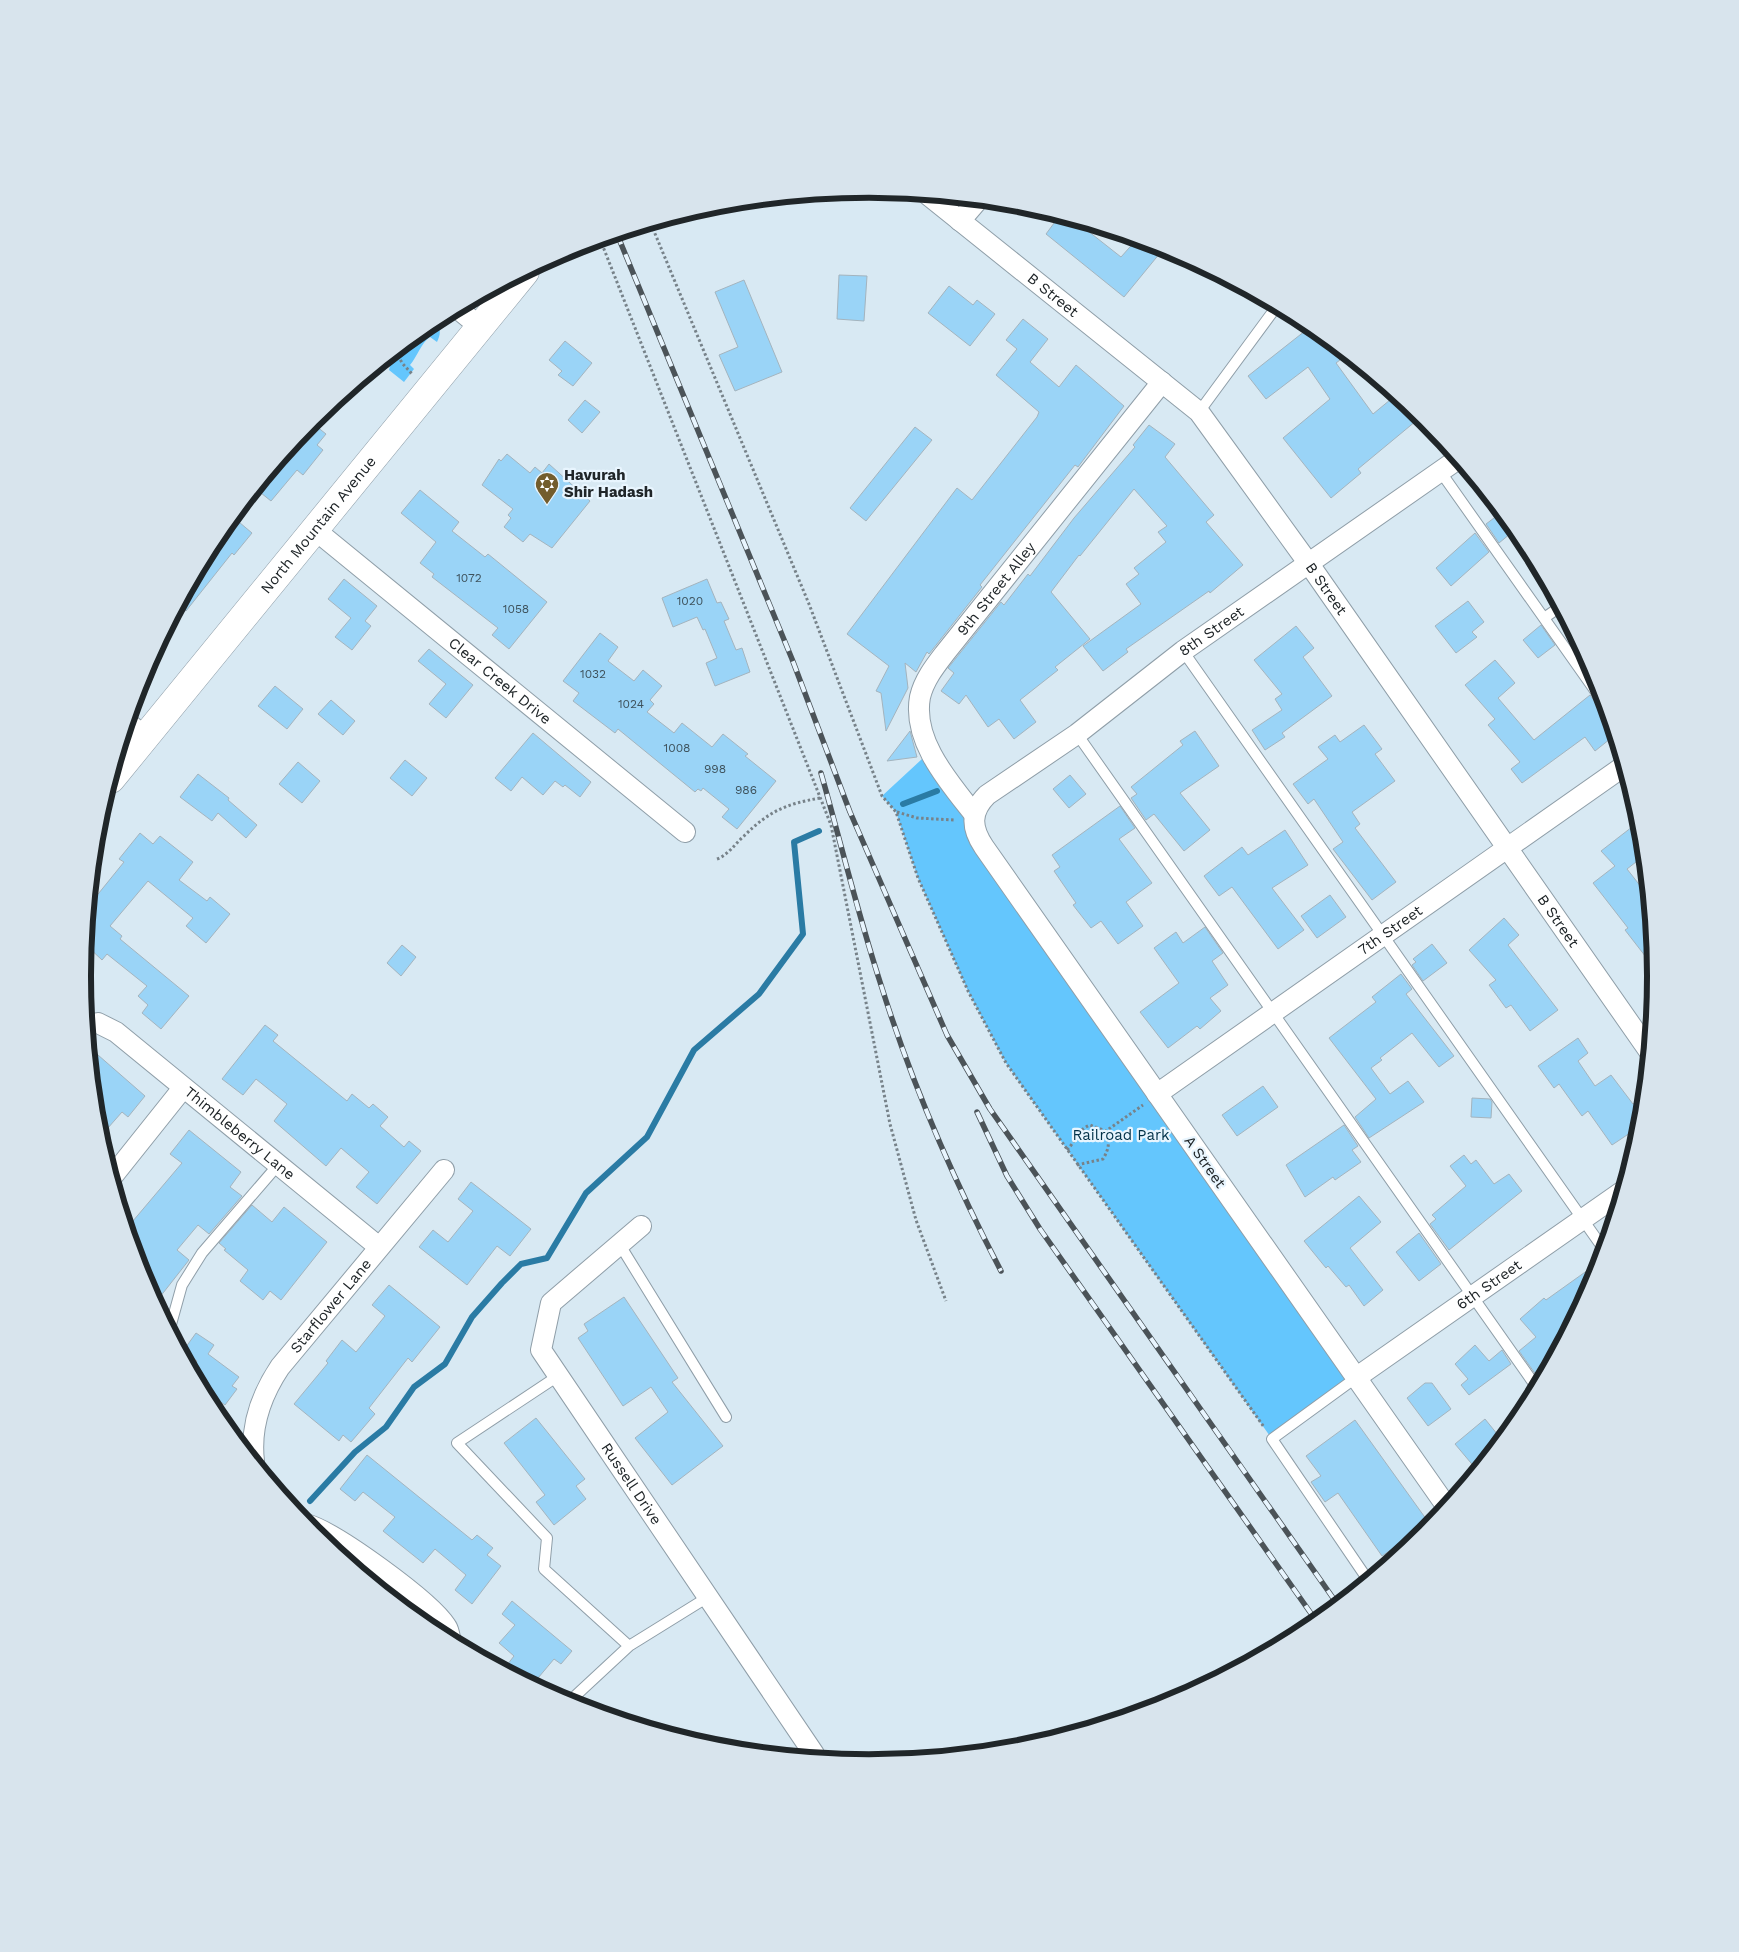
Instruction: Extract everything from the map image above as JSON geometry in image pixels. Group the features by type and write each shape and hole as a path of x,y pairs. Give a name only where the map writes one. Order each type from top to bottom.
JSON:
{"street":[{"name":"B Street","path":"935,200 1199,412 1309,564 1506,849 1644,1044"},
{"path":"960,221 974,205"},
{"name":"North Mountain Avenue","path":"125,751 136,730 314,529 516,283"},
{"path":"463,313 480,327"},
{"name":"9th Street Alley","path":"974,817 942,771 920,724 921,696 927,679 945,653 1162,382"},
{"name":"8th Street","path":"974,817 987,795 1077,734 1183,651 1454,462"},
{"name":"Clear Creek Drive","path":"314,529 685,832"},
{"name":"7th Street","path":"1157,1094 1382,934 1619,769"},
{"name":"A Street","path":"974,817 976,836 1443,1502"},
{"name":"Thimbleberry Lane","path":"93,1024 116,1032 380,1247"},
{"path":"117,1171 183,1088"},
{"name":"Starflower Lane","path":"254,1452 254,1433 267,1387 280,1366 444,1170"},
{"name":"6th Street","path":"1356,1378 1615,1197"},
{"name":"Russell Drive","path":"641,1226 551,1303 541,1350 708,1597 809,1752"},
{"path":"325,1531 417,1596 447,1626 448,1630"}],"lane":[{"path":"1199,412 1273,311"},
{"path":"1440,471 1592,686"},
{"path":"1544,618 1555,610"},
{"path":"1183,651 1600,1244"},
{"path":"1077,734 1533,1382"},
{"path":"172,1320 182,1285 202,1253 278,1164"},
{"path":"620,1245 726,1417"},
{"path":"558,1376 457,1443 547,1538 544,1569 629,1646"},
{"path":"1356,1378 1272,1439 1365,1575"},
{"path":"575,1696 629,1646 708,1597"}],"path":[{"path":"653,229 809,604 882,796 896,812 918,878 968,991 1006,1064 1272,1439"},
{"path":"602,245 831,825 890,1124 916,1220 946,1301"},
{"path":"399,357 413,375"},
{"path":"717,859 729,851 777,809 791,803 820,798"},
{"path":"896,812 917,818 939,821 974,817"},
{"path":"1106,1131 1157,1094"},
{"path":"1067,1150 1075,1142 1076,1135 1090,1125 1106,1131 1109,1139 1108,1152 1103,1159 1076,1165"}],"green space":[{"path":"439,328 440,331 437,342 430,337 424,343 410,365 414,369 404,382 389,370 391,363"},
{"name":"Railroad Park","path":"922,759 1357,1377 1272,1439 1006,1063 968,991 918,878 896,812 882,796"}],"building":[{"path":"1056,221 1084,228 1121,257 1133,244 1159,254 1124,297 1046,234"},
{"path":"839,275 867,276 864,321 837,319"},
{"path":"744,280 782,372 735,391 719,355 738,347 715,292"},
{"path":"949,286 973,305 977,300 995,314 970,346 928,313"},
{"path":"1023,319 1048,339 1030,362 1059,387 1076,365 1124,406 1078,467 1075,465 980,585 982,587 929,654 927,652 916,672 905,663 908,688 886,731 881,693 876,691 889,666 847,634 957,488 972,500 1037,417 1039,412 996,375 1017,349 1006,340"},
{"path":"1305,331 1331,350 1340,360 1336,363 1373,414 1391,399 1415,422 1358,469 1361,473 1331,498 1283,438 1330,399 1308,367 1266,399 1248,376"},
{"path":"565,341 592,363 573,386 558,375 562,371 549,360"},
{"path":"585,400 600,412 582,433 568,420"},
{"path":"1149,425 1175,444 1165,457 1214,515 1206,522 1243,565 1210,593 1209,591 1126,649 1128,652 1103,671 1083,646 1141,604 1126,584 1139,574 1134,568 1166,542 1158,532 1167,526 1134,489 1051,592 1090,639 1055,667 1058,670 1020,700 1036,722 1014,739 999,719 988,727 966,695 959,704 941,691 954,673 948,668 1001,602 1004,605 1028,574 1030,576 1074,518 1135,447 1133,445"},
{"path":"318,427 326,434 317,445 323,450 303,475 297,470 271,501 260,492 284,463"},
{"path":"915,427 932,440 866,521 850,508"},
{"name":"Havurah Shir Hadash","path":"507,454 530,473 535,467 542,473 549,464 590,501 552,548 530,534 523,542 504,527 511,518 508,515 513,509 482,485 499,459 501,461"},
{"path":"420,490 459,522 452,531 485,557 488,554 547,602 509,649 492,635 498,628 432,577 434,574 420,563 436,542 401,513"},
{"path":"1497,516 1510,534 1499,543 1486,524"},
{"path":"238,521 252,533 234,555 232,553 186,611 184,610 196,587"},
{"path":"1475,533 1489,552 1451,586 1436,568"},
{"path":"344,579 377,606 365,621 371,626 352,650 335,637 351,618 328,599"},
{"path":"707,579 717,603 721,602 729,619 724,621 736,650 742,648 750,672 715,686 706,663 717,658 705,629 703,630 697,617 673,627 662,598"},
{"path":"1468,601 1484,622 1472,632 1477,637 1456,653 1435,626"},
{"path":"1541,625 1555,645 1538,658 1523,640"},
{"path":"1296,626 1314,648 1303,657 1332,696 1282,733 1285,737 1265,750 1252,730 1282,710 1275,699 1282,694 1254,660"},
{"path":"600,633 618,647 608,661 634,681 643,670 662,686 650,700 654,704 647,712 674,733 682,723 712,747 723,734 748,754 745,756 776,781 737,829 722,817 729,809 703,788 701,791 698,789 695,792 618,729 615,733 573,701 579,693 563,681"},
{"path":"429,649 473,685 446,718 429,704 446,684 418,661"},
{"path":"1495,660 1515,683 1498,698 1534,740 1590,695 1600,708 1610,739 1595,751 1585,737 1522,783 1511,769 1520,762 1488,725 1495,719 1465,685"},
{"path":"275,686 303,709 287,729 258,706"},
{"path":"331,700 355,721 343,735 318,714"},
{"path":"1364,725 1382,749 1375,754 1395,781 1352,812 1360,824 1355,828 1396,882 1372,900 1333,849 1343,842 1314,799 1308,804 1293,784 1328,759 1318,747 1335,735 1340,742"},
{"path":"910,731 917,757 887,761"},
{"path":"1195,731 1219,766 1180,793 1210,830 1184,851 1154,814 1146,820 1131,798 1137,794 1131,787 1183,745 1180,741"},
{"path":"533,733 591,782 580,797 565,785 563,787 555,781 543,795 522,777 511,791 495,778"},
{"path":"405,760 427,778 412,796 390,778"},
{"path":"298,762 320,781 302,803 279,784"},
{"path":"198,774 229,798 228,800 257,825 246,838 218,813 212,821 180,797"},
{"path":"1070,775 1086,794 1069,808 1053,789"},
{"path":"1120,806 1135,828 1119,839 1152,883 1126,902 1143,926 1118,944 1101,921 1091,928 1073,905 1076,903 1054,871 1060,867 1052,855"},
{"path":"1633,826 1639,860 1627,869 1642,889 1647,959 1625,930 1628,928 1593,883 1615,866 1601,851"},
{"path":"1285,830 1308,865 1272,888 1304,930 1278,949 1232,887 1219,896 1204,876 1242,847 1248,855"},
{"path":"140,833 153,844 160,836 193,862 179,880 207,901 210,897 230,914 206,943 186,926 193,918 148,881 110,926 122,936 120,939 189,996 161,1029 142,1013 148,1005 138,996 147,986 107,954 102,960 92,951 96,897 124,862 119,859"},
{"path":"1330,895 1346,917 1317,938 1301,916"},
{"path":"1504,918 1519,935 1508,945 1558,1010 1530,1031 1511,1005 1506,1008 1489,985 1496,980 1469,950"},
{"path":"1205,927 1223,953 1212,961 1228,985 1210,998 1221,1011 1200,1029 1197,1026 1168,1048 1140,1012 1179,983 1154,948 1176,932 1183,943"},
{"path":"1432,944 1447,963 1423,981 1412,965 1416,962 1413,959"},
{"path":"402,945 416,957 401,976 387,963"},
{"path":"1401,974 1412,989 1406,994 1454,1056 1439,1067 1412,1033 1380,1058 1382,1060 1371,1068 1390,1094 1408,1081 1424,1102 1369,1138 1355,1117 1376,1099 1329,1038 1376,1002 1372,997"},
{"path":"265,1025 278,1035 273,1041 347,1101 352,1094 369,1108 373,1104 388,1117 380,1126 404,1147 409,1141 421,1151 377,1204 356,1187 369,1172 341,1148 326,1166 274,1121 287,1104 256,1079 243,1095 222,1079"},
{"path":"1578,1038 1588,1053 1578,1061 1595,1086 1611,1075 1633,1104 1637,1101 1632,1132 1612,1145 1588,1111 1582,1116 1559,1084 1554,1088 1538,1066"},
{"path":"96,1053 145,1096 128,1117 122,1112 106,1130"},
{"path":"1263,1086 1278,1107 1237,1136 1222,1115"},
{"path":"1472,1098 1490,1099 1492,1102 1491,1118 1471,1117"},
{"path":"1344,1125 1358,1146 1352,1150 1361,1162 1335,1180 1333,1177 1305,1197 1286,1165"},
{"path":"189,1130 241,1172 230,1187 242,1196 209,1234 198,1225 177,1250 189,1260 161,1296 150,1274 132,1222 182,1163 170,1154"},
{"path":"1464,1155 1471,1164 1476,1160 1494,1184 1509,1174 1522,1191 1449,1250 1430,1224 1436,1219 1432,1215 1466,1186 1450,1166"},
{"path":"471,1182 531,1229 510,1256 497,1246 467,1285 419,1247 433,1230 448,1242 473,1211 458,1199"},
{"path":"1359,1196 1381,1222 1350,1248 1383,1290 1364,1306 1349,1285 1346,1287 1328,1266 1326,1268 1304,1241"},
{"path":"252,1205 272,1222 284,1207 327,1242 281,1300 270,1291 263,1300 240,1281 248,1270 224,1250 226,1249 219,1243"},
{"path":"1419,1233 1441,1264 1419,1281 1396,1252"},
{"path":"1591,1268 1567,1320 1537,1375 1519,1351 1536,1337 1520,1319 1544,1298 1546,1300"},
{"path":"389,1285 440,1327 412,1362 408,1358 369,1408 375,1414 351,1442 343,1435 339,1441 294,1404 328,1363 326,1361 342,1340 356,1352 385,1316 372,1305"},
{"path":"624,1297 678,1378 672,1382 723,1446 672,1485 635,1438 668,1412 651,1387 623,1406 578,1338 588,1331 584,1324"},
{"path":"196,1333 214,1345 208,1354 239,1377 232,1386 237,1389 225,1405 217,1399 195,1363 197,1361 192,1357 186,1347"},
{"path":"1475,1345 1489,1361 1502,1350 1511,1364 1469,1395 1461,1385 1468,1379 1455,1364"},
{"path":"1425,1383 1432,1383 1451,1409 1428,1426 1407,1398"},
{"path":"536,1418 585,1479 576,1486 586,1499 554,1525 536,1502 545,1495 504,1443"},
{"path":"1485,1419 1498,1435 1474,1466 1455,1444"},
{"path":"1355,1420 1426,1519 1406,1539 1382,1556 1338,1493 1325,1502 1311,1482 1321,1476 1306,1456"},
{"path":"367,1455 472,1540 477,1535 493,1548 487,1555 501,1566 472,1604 455,1590 466,1575 435,1549 423,1563 383,1531 395,1517 363,1492 355,1501 340,1489"},
{"path":"512,1601 572,1651 561,1664 554,1659 537,1679 525,1674 507,1665 514,1656 499,1643 515,1625 502,1614"}],"waterway":[{"path":"903,804 937,791"},
{"path":"310,1501 355,1452 386,1427 414,1387 445,1364 472,1317 502,1283 521,1264 547,1258 586,1193 647,1137 694,1050 759,994 803,934 794,842 819,831"}],"railway":[{"path":"619,239 792,659 850,812 947,1035 990,1109 1334,1599"},
{"path":"821,773 873,959 906,1059 950,1166 1001,1271"},
{"path":"977,1112 1007,1176 1040,1229 1312,1615"}],"place":[{"name":"Havurah Shir Hadash","path":"547,505"}]}
